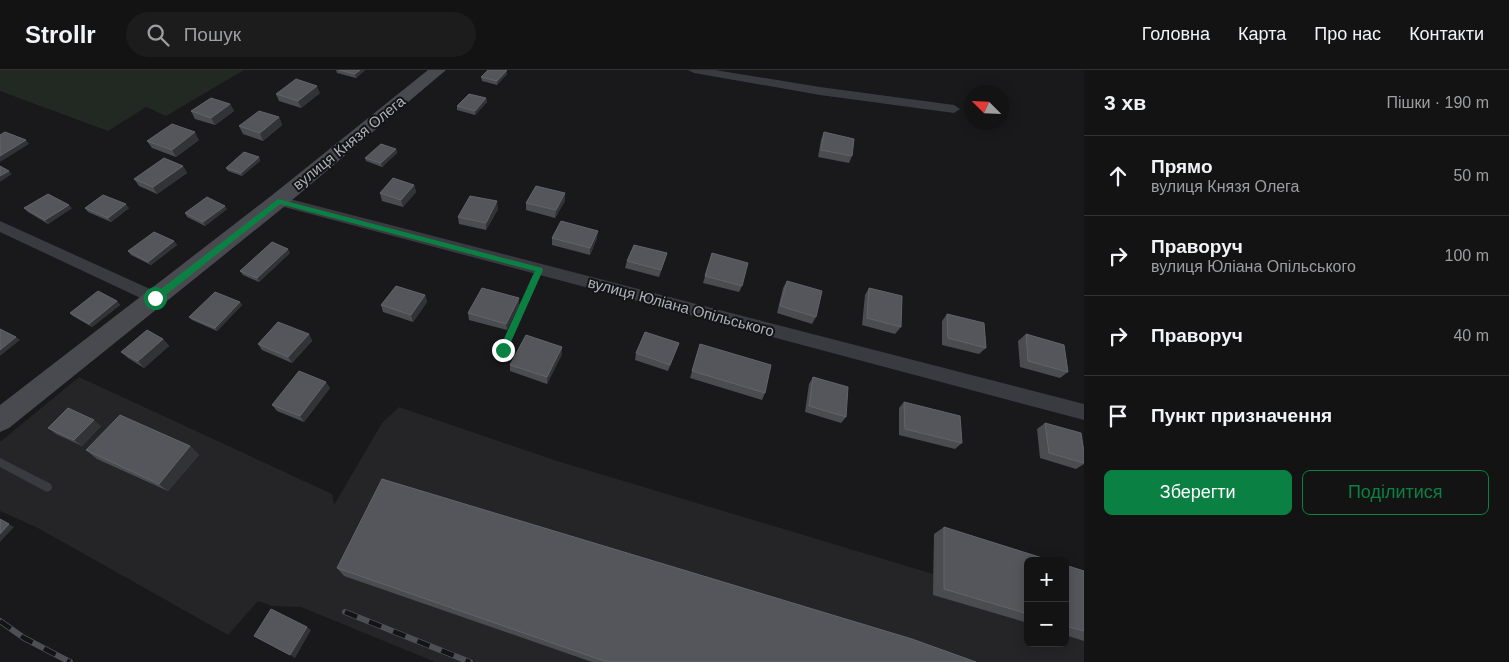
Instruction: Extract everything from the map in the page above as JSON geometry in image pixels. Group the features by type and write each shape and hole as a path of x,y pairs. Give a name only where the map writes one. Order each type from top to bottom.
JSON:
{"street":[{"name":"вулиця Князя Олега","path":"0,420 278,202 438,70"},
{"path":"694,70 820,92 954,109"},
{"name":"вулиця Юліана Опільського","path":"278,202 1084,412"},
{"path":"0,226 155,298"}],"lane":[{"path":"503,350 539,270"},
{"path":"0,462 47,487"}],"shaded area":[{"path":"0,70 244,70 166,116 146,107 108,131 0,91"},
{"path":"79,377 332,494 334,505 382,423 399,407 557,461 933,574 934,534 1024,563 1024,647 1069,647 1069,576 1084,581 1084,662 435,662 301,607 272,606 258,601 228,635 38,528 0,511 0,442"}],"building":[{"path":"339,70 360,70 355,74"},
{"path":"488,70 507,70 497,81 481,77"},
{"path":"296,79 317,86 298,101 276,94"},
{"path":"469,94 486,98 475,111 457,106"},
{"path":"211,98 230,104 211,118 191,111"},
{"path":"259,111 279,117 260,133 239,126"},
{"path":"172,124 195,132 172,150 147,141"},
{"path":"5,132 26,140 0,156 0,135"},
{"path":"824,132 854,139 852,156 821,150"},
{"path":"381,144 396,149 381,163 365,158"},
{"path":"244,152 259,157 241,173 226,168"},
{"path":"164,158 183,166 153,187 134,179"},
{"path":"0,166 9,171 0,176"},
{"path":"393,178 414,185 401,200 380,193"},
{"path":"536,186 565,193 556,210 526,203"},
{"path":"48,194 69,205 45,220 24,208"},
{"path":"103,195 126,204 108,218 85,208"},
{"path":"470,196 497,201 486,223 458,217"},
{"path":"207,197 225,206 203,222 185,213"},
{"path":"561,221 598,231 590,248 552,238"},
{"path":"154,232 174,241 148,262 128,251"},
{"path":"272,242 288,249 257,278 240,271"},
{"path":"634,245 667,253 661,270 627,261"},
{"path":"712,253 748,263 742,286 705,276"},
{"path":"787,281 822,291 816,317 780,306"},
{"path":"396,286 425,295 411,315 381,305"},
{"path":"482,288 519,298 506,324 468,313"},
{"path":"869,288 902,296 901,327 867,318"},
{"path":"98,291 117,301 89,324 70,313"},
{"path":"215,292 240,302 215,328 189,317"},
{"path":"947,314 984,323 986,348 948,338"},
{"path":"278,322 309,334 288,357 258,344"},
{"path":"0,329 16,337 0,350"},
{"path":"147,330 163,339 138,361 121,352"},
{"path":"645,332 679,343 670,365 636,353"},
{"path":"1026,334 1064,345 1068,372 1028,361"},
{"path":"526,335 562,347 547,377 510,365"},
{"path":"700,344 771,365 765,393 692,371"},
{"path":"299,371 326,382 300,416 272,405"},
{"path":"813,377 848,387 846,417 809,406"},
{"path":"904,402 960,416 962,443 905,429"},
{"path":"68,408 94,420 74,440 48,428"},
{"path":"120,415 190,446 159,484 86,450"},
{"path":"1045,423 1081,433 1084,463 1049,453"},
{"path":"382,479 912,639 976,662 607,662 337,568"},
{"path":"0,519 9,524 0,534"},
{"path":"944,527 1039,557 1024,557 1024,613 944,589"},
{"path":"1069,566 1084,571 1084,631 1069,627"},
{"path":"271,609 307,627 290,655 254,636"}],"railway":[{"path":"345,612 470,662"},
{"path":"0,621 24,638 70,662"}],"route":[{"path":"155,298 278,202 539,270 503,350"}]}
